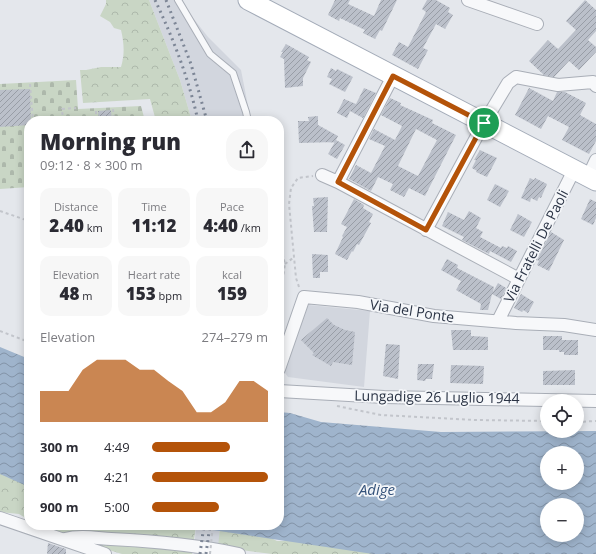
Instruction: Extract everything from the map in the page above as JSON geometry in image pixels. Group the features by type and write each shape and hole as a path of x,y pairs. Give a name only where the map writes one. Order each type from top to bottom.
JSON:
{"main road":[{"path":"248,0 586,176"}],"street":[{"path":"468,0 489,4 537,24"},
{"path":"338,182 393,76"},
{"path":"426,230 484,123 508,83 516,77 558,85 595,82"},
{"name":"Via Fratelli De Paoli","path":"498,321 519,279 596,160"},
{"path":"322,175 338,182 519,279"},
{"path":"284,355 304,297"},
{"name":"Via del Ponte","path":"304,297 358,302 434,316 564,325 596,330"},
{"name":"Lungadige 26 Luglio 1944","path":"284,391 384,397 596,401"},
{"path":"0,518 24,526"},
{"path":"37,530 105,554"},
{"path":"65,539 74,537 131,540 207,547 239,554"}],"lane":[{"path":"178,0 210,54 233,73 247,116"}],"path":[{"path":"30,84 33,116"},
{"path":"63,116 62,109 76,108"},
{"path":"113,109 114,116"},
{"path":"96,111 96,116"},
{"path":"304,297 296,278 293,258 289,204 291,188 298,178 322,175"},
{"path":"0,211 24,219"},
{"path":"285,264 293,258"},
{"path":"284,260 284,271"},
{"path":"0,331 24,340"},
{"path":"332,405 381,415 475,420 540,421"},
{"path":"584,422 596,421"},
{"path":"210,554 212,530"}],"shaded area":[{"path":"149,0 179,0 208,37 241,70 250,116 191,116 180,80"},
{"path":"309,305 370,311 364,387 288,377 285,373 285,368 305,308"},
{"path":"196,530 220,530 218,554 194,554"}],"green space":[{"path":"106,0 149,0 180,80 191,116 155,116 150,99 83,103 80,70 101,67 121,67 124,48 121,30 114,28 110,22 100,16 106,4"},
{"path":"76,80 78,109 141,106 144,116 24,116 24,187 0,189 0,84"},
{"path":"0,472 24,480 24,517 19,514 0,512"},
{"path":"54,530 195,530 192,554 122,554 86,543"},
{"path":"220,530 236,530 267,536 277,541 288,539 540,536 540,542 584,542 584,535 596,536 596,554 272,554 218,547"}],"water":[{"path":"0,347 24,357 24,485 0,474"},
{"name":"Adige","path":"284,412 321,422 441,432 540,431 540,438 584,438 584,431 596,431 596,554 373,554 212,530 284,530"}],"building":[{"path":"335,0 350,0 348,4 374,16 381,0 397,0 382,31 380,30 375,39 363,33 365,30 340,18 339,21 328,15"},
{"path":"427,0 436,0 450,8 448,12 453,15 445,29 436,24 423,48 428,50 418,69 392,55 399,42 408,47 426,12 422,9"},
{"path":"585,0 596,10 596,31 588,40 596,47 596,52 579,70 569,61 554,77 544,75 529,61 548,40 558,49 576,30 566,21"},
{"path":"286,44 309,57 307,60 311,62 303,78 303,86 285,88 284,59 280,57"},
{"path":"331,68 336,71 337,69 353,77 345,92 329,84 332,79 327,77"},
{"path":"364,88 376,93 363,118 350,111 347,118 337,113 344,99 356,104"},
{"path":"529,88 553,101 557,92 565,92 586,103 580,115 596,124 596,141 589,154 562,140 569,127 548,116 541,129 515,115"},
{"path":"30,89 31,116 24,116 24,125 0,127 0,90"},
{"path":"390,98 401,103 400,105 433,120 432,123 456,135 425,196 409,188 404,197 390,190 393,184 378,177 371,191 349,179 356,165 371,173 385,146 369,139 374,129 395,140 402,126 381,115","holes":["416,129 437,140 418,176 398,166"]},
{"path":"111,110 112,116 98,116 98,111"},
{"path":"318,116 318,125 338,136 335,142 299,143 298,121 309,121 308,117"},
{"path":"336,140 345,145 337,159 328,154"},
{"path":"480,150 497,158 487,177 476,172 477,171 472,168 476,160 474,160"},
{"path":"530,178 534,180 535,178 547,184 541,198 539,197 537,201 531,198 530,202 521,198"},
{"path":"495,184 509,191 500,207 487,200"},
{"path":"328,197 327,232 314,232 312,206 314,206 313,198"},
{"path":"354,199 364,205 363,208 373,214 369,222 371,223 359,245 357,244 347,260 335,254 347,227 341,224"},
{"path":"590,199 596,202 596,218 593,225 581,219"},
{"path":"469,211 481,218 476,228 483,232 480,237 501,248 502,246 507,248 508,246 517,251 511,262 490,251 489,254 462,240 464,237 442,226 448,212 464,220"},
{"path":"518,214 532,222 524,237 510,230"},
{"path":"551,232 564,240 549,271 537,265 539,261 537,260"},
{"path":"312,254 328,255 328,272 320,272 320,278 313,278"},
{"path":"447,259 458,265 457,268 494,287 493,292 498,283 506,288 501,299 492,294 488,310 480,310 481,304 456,290 461,281 441,270"},
{"path":"521,294 534,302 528,313 514,308"},
{"path":"327,318 334,325 345,330 355,332 352,365 333,362 331,366 312,355 314,353 301,340"},
{"path":"451,330 471,330 471,336 488,337 488,350 453,350"},
{"path":"543,336 562,336 562,340 578,340 578,355 564,355 564,352 559,352 559,350 543,350"},
{"path":"386,344 400,345 398,379 383,376"},
{"path":"418,364 434,364 432,379 426,379 425,381 417,380"},
{"path":"451,365 484,366 483,384 450,383"},
{"path":"575,370 575,385 543,385 543,371"},
{"path":"48,543 66,549 66,554 47,554"}],"railway":[{"path":"155,0 180,59 197,116"},
{"path":"166,0 191,64 206,116"},
{"path":"200,554 203,530"},
{"path":"206,554 209,530"}],"route":[{"path":"393,76 484,123 426,230 338,182 393,76"}]}
